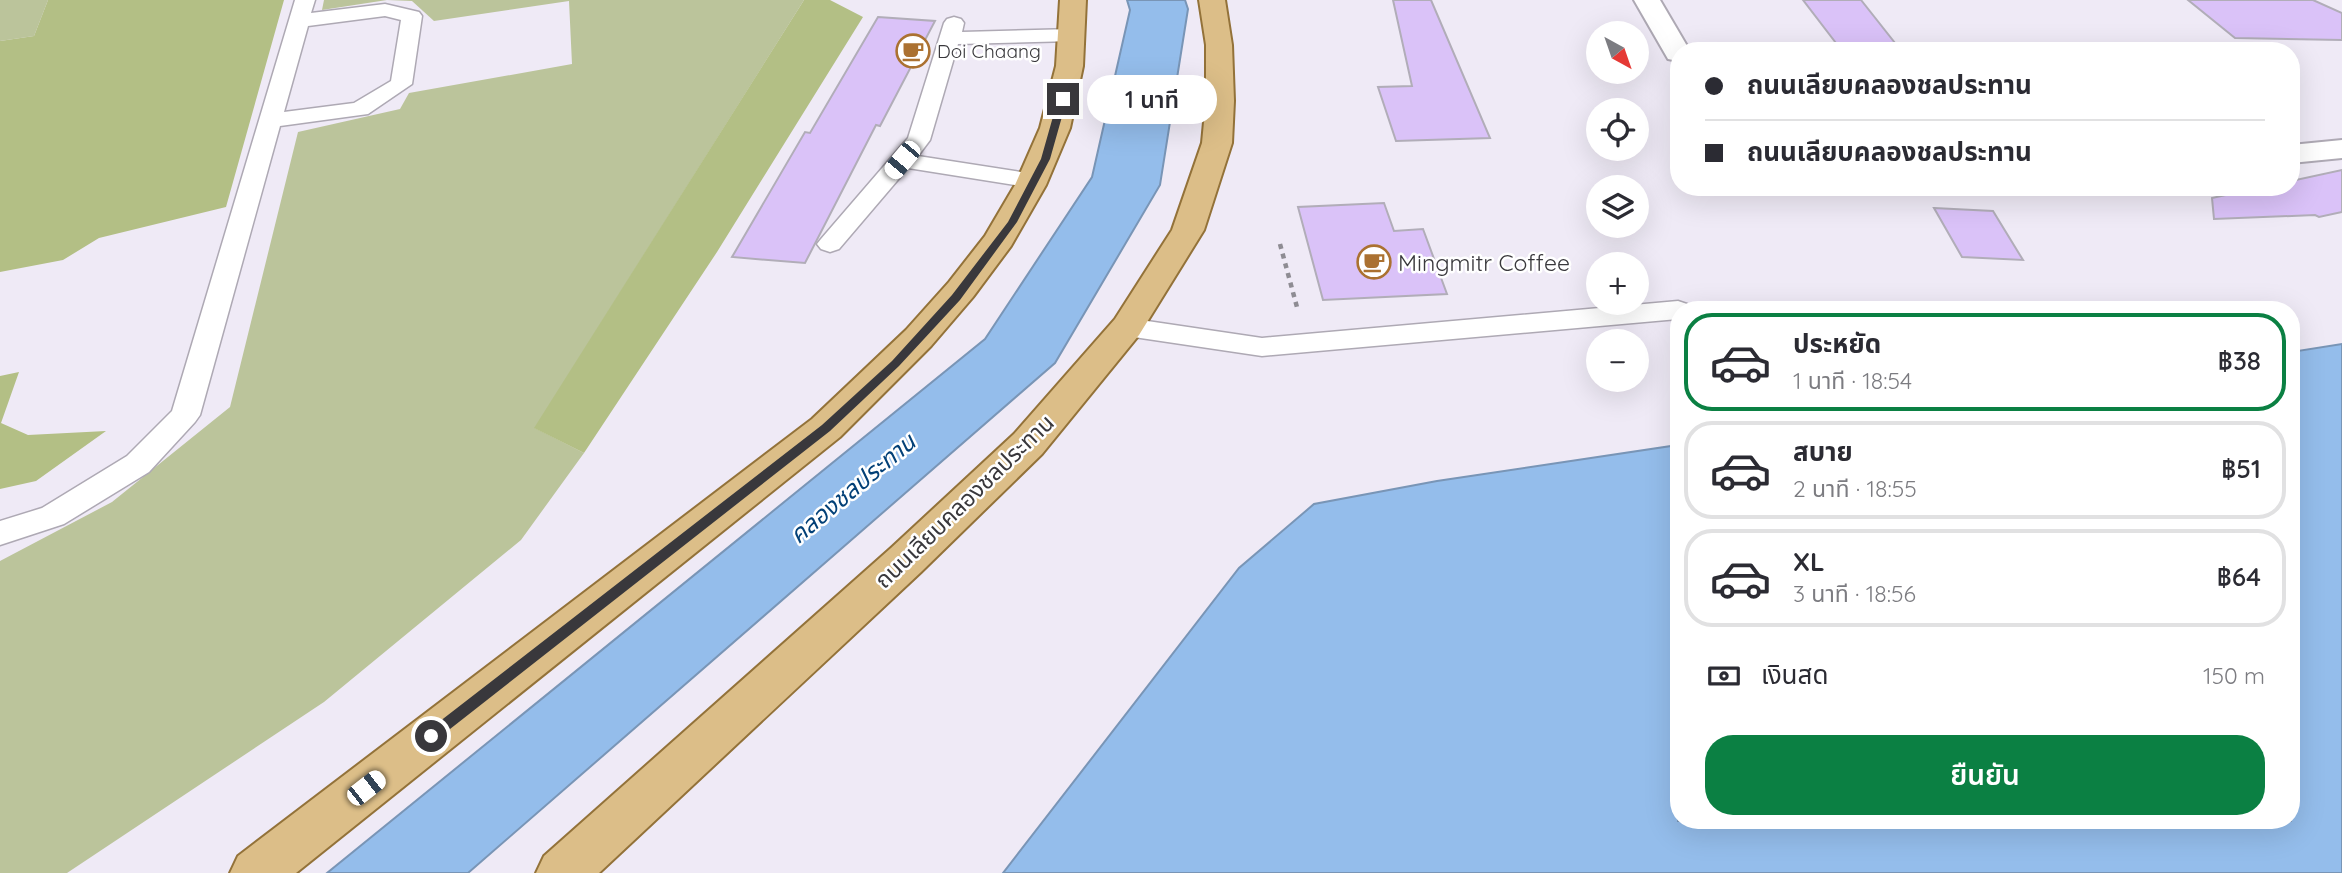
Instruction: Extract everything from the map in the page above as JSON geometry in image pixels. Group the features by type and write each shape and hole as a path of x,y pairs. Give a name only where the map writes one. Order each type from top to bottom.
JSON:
{"main road":[{"name":"ถนนเลียบคลองชลประทาน","path":"562,873 906,560 1028,444 1128,327 1188,230 1217,144 1220,101 1219,45 1212,0"},
{"path":"256,873 826,428 896,363 956,298 1012,222 1046,159 1074,47 1073,18"}],"street":[{"path":"1647,0 1672,42"},
{"path":"2300,153 2342,149"}],"lane":[{"path":"0,533 53,516 138,464 185,415 302,10 385,10 412,16 401,84 360,109 270,121"},
{"path":"830,244 919,140 952,30 1073,18"},
{"path":"902,160 1034,181"},
{"path":"1128,327 1262,348 1670,311"}],"path":[{"path":"1280,244 1307,343"}],"green space":[{"path":"0,0 48,0 34,36 0,41"},
{"path":"48,0 284,0 226,207 99,238 63,260 0,272 0,41 34,36"},
{"path":"324,0 387,0 322,10"},
{"path":"387,0 804,0 535,428 584,453 521,540 324,702 67,873 0,873 0,561 112,502 230,407 298,132 400,109 409,93 572,64 569,1 434,21 412,1"},
{"path":"804,0 830,0 863,17 717,252 584,453 534,428"},
{"path":"19,372 1,423 28,435 106,431 36,481 0,489 0,376"}],"water":[{"name":"คลองชลประทาน","path":"1127,0 1185,0 1188,9 1160,185 1055,363 468,873 327,873 985,339 1092,177 1130,10"},
{"path":"2342,344 2342,873 1003,873 1239,568 1314,504 1437,481 1670,446 1670,829 2300,829 2300,351"}],"building":[{"path":"1393,0 1431,0 1490,138 1396,141 1378,87 1412,86"},
{"path":"1803,0 1861,0 1894,42 1835,42"},
{"path":"2188,0 2313,0 2342,13 2342,40 2235,38"},
{"path":"878,17 935,21 880,126 876,125 805,263 732,257 805,132 810,133"},
{"path":"2342,170 2342,212 2319,217 2214,219 2212,198 2300,196 2300,179"},
{"name":"Mingmitr Coffee","path":"1384,203 1394,231 1423,229 1447,294 1323,300 1298,207"},
{"path":"1934,208 1993,211 2023,260 1962,257"}],"place":[{"name":"Doi Chaang","path":"913,51"},
{"name":"Mingmitr Coffee","path":"1374,262"}],"route":[{"path":"431,736 826,428 896,363 956,298 1012,222 1046,159 1063,99"}]}
